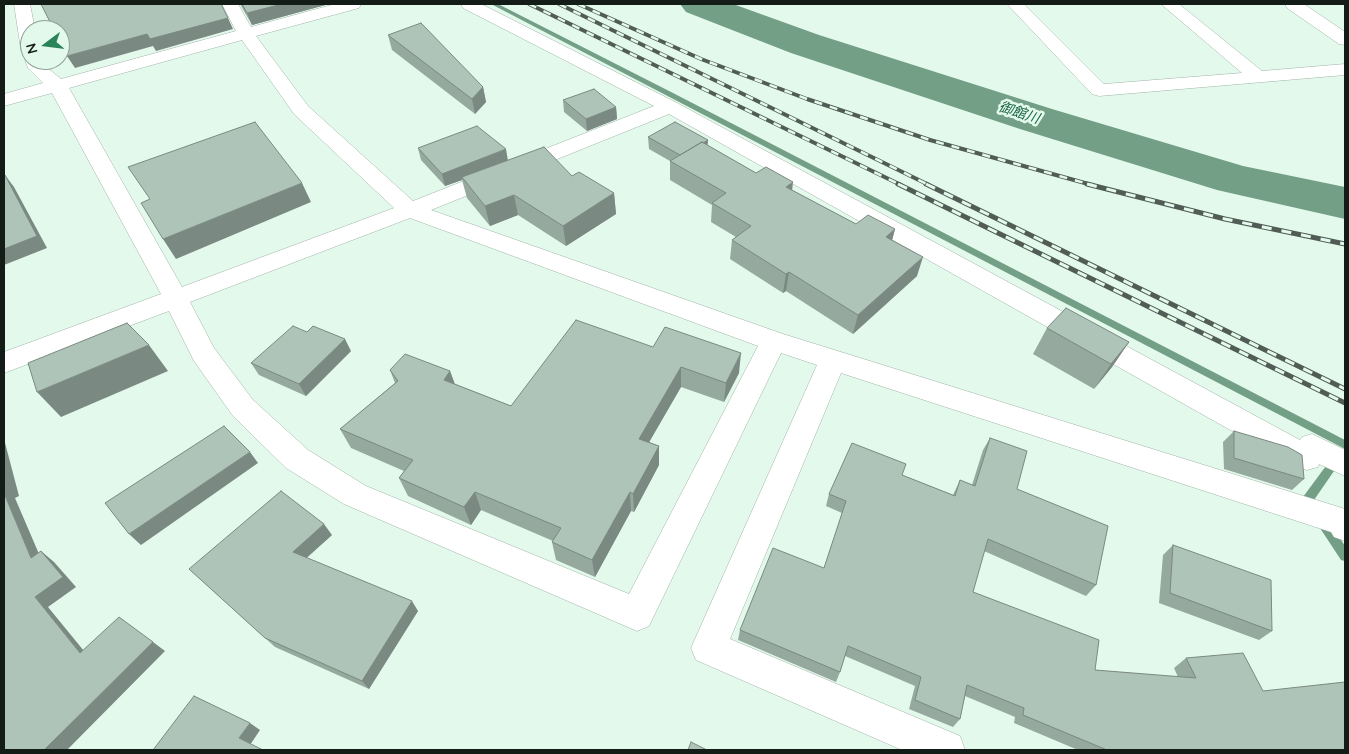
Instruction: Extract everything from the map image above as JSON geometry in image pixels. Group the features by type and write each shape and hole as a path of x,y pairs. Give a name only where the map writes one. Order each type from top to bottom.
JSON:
{"street":[{"path":"22,4 25,20"},
{"path":"230,4 246,34 301,110 410,210 774,341 1344,520"},
{"path":"4,100 353,4"},
{"path":"469,4 670,107 1307,458 1312,446 1345,464"},
{"path":"1015,4 1099,90 1345,70"},
{"path":"1169,4 1258,76"},
{"path":"1295,5 1319,4"},
{"path":"1295,5 1345,40"},
{"path":"39,70 58,86 176,299 203,354 243,408 297,459 355,495 637,614 774,341"},
{"path":"4,364 410,210 670,107"},
{"path":"834,360 709,648 946,750"}],"building":[{"path":"41,4 221,4 228,18 150,39 147,34 70,55 70,20 49,20"},
{"path":"242,4 282,4 247,13"},
{"path":"421,23 483,87 472,99 388,35"},
{"path":"594,89 616,107 586,119 563,100"},
{"path":"255,122 302,183 163,239 141,203 150,199 128,167"},
{"path":"675,122 708,140 680,155 648,137"},
{"path":"477,126 506,149 442,174 418,148"},
{"path":"702,142 756,173 766,167 793,182 786,187 856,224 868,215 895,229 886,237 923,257 858,315 789,272 786,274 732,240 751,226 712,203 726,193 670,161"},
{"path":"544,147 572,176 579,172 614,193 563,226 514,195 485,206 462,177"},
{"path":"4,175 37,236 4,249"},
{"path":"1066,308 1129,342 1111,364 1047,328"},
{"path":"576,320 653,347 665,327 741,353 726,383 681,367 639,439 659,446 633,494 630,492 592,560 552,542 561,528 475,492 464,507 399,478 413,460 340,429 398,381 390,370 405,354 450,371 444,380 511,406"},
{"path":"127,323 149,345 37,392 28,363"},
{"path":"293,326 307,332 313,326 345,339 299,384 251,363"},
{"path":"224,426 250,452 129,534 105,503"},
{"path":"1234,431 1288,447 1302,455 1304,479 1234,458"},
{"path":"990,438 1027,451 1017,489 1108,526 1096,585 988,539 973,592 1099,640 1095,670 1196,678 1186,658 1243,653 1263,691 1345,682 1345,750 1107,750 1023,715 1024,708 967,685 960,719 915,700 921,677 848,646 840,672 740,630 773,548 824,568 846,501 829,494 852,443 906,464 902,475 955,496 960,480 975,486"},
{"path":"281,491 324,524 293,552 412,601 362,681 265,638 189,569"},
{"path":"4,493 31,558 41,551 63,577 35,597 80,653 119,617 153,642 44,750 4,750"},
{"path":"1173,545 1271,580 1272,631 1170,593"},
{"path":"194,696 250,723 239,738 263,750 153,750"},
{"path":"691,742 707,750 688,750"}],"waterway":[{"path":"494,4 671,94 1345,445"},
{"name":"御館川","path":"699,4 805,44 1036,119 1234,179 1345,203"},
{"path":"1312,507 1307,500 1338,458"},
{"path":"1322,521 1345,556"}],"railway":[{"path":"529,4 901,185"},
{"path":"559,4 929,185"},
{"path":"578,4 701,59 807,99 930,140 1092,185"},
{"path":"898,184 1345,403"},
{"path":"926,184 1345,389"},
{"path":"1087,184 1225,219 1345,244"}]}
